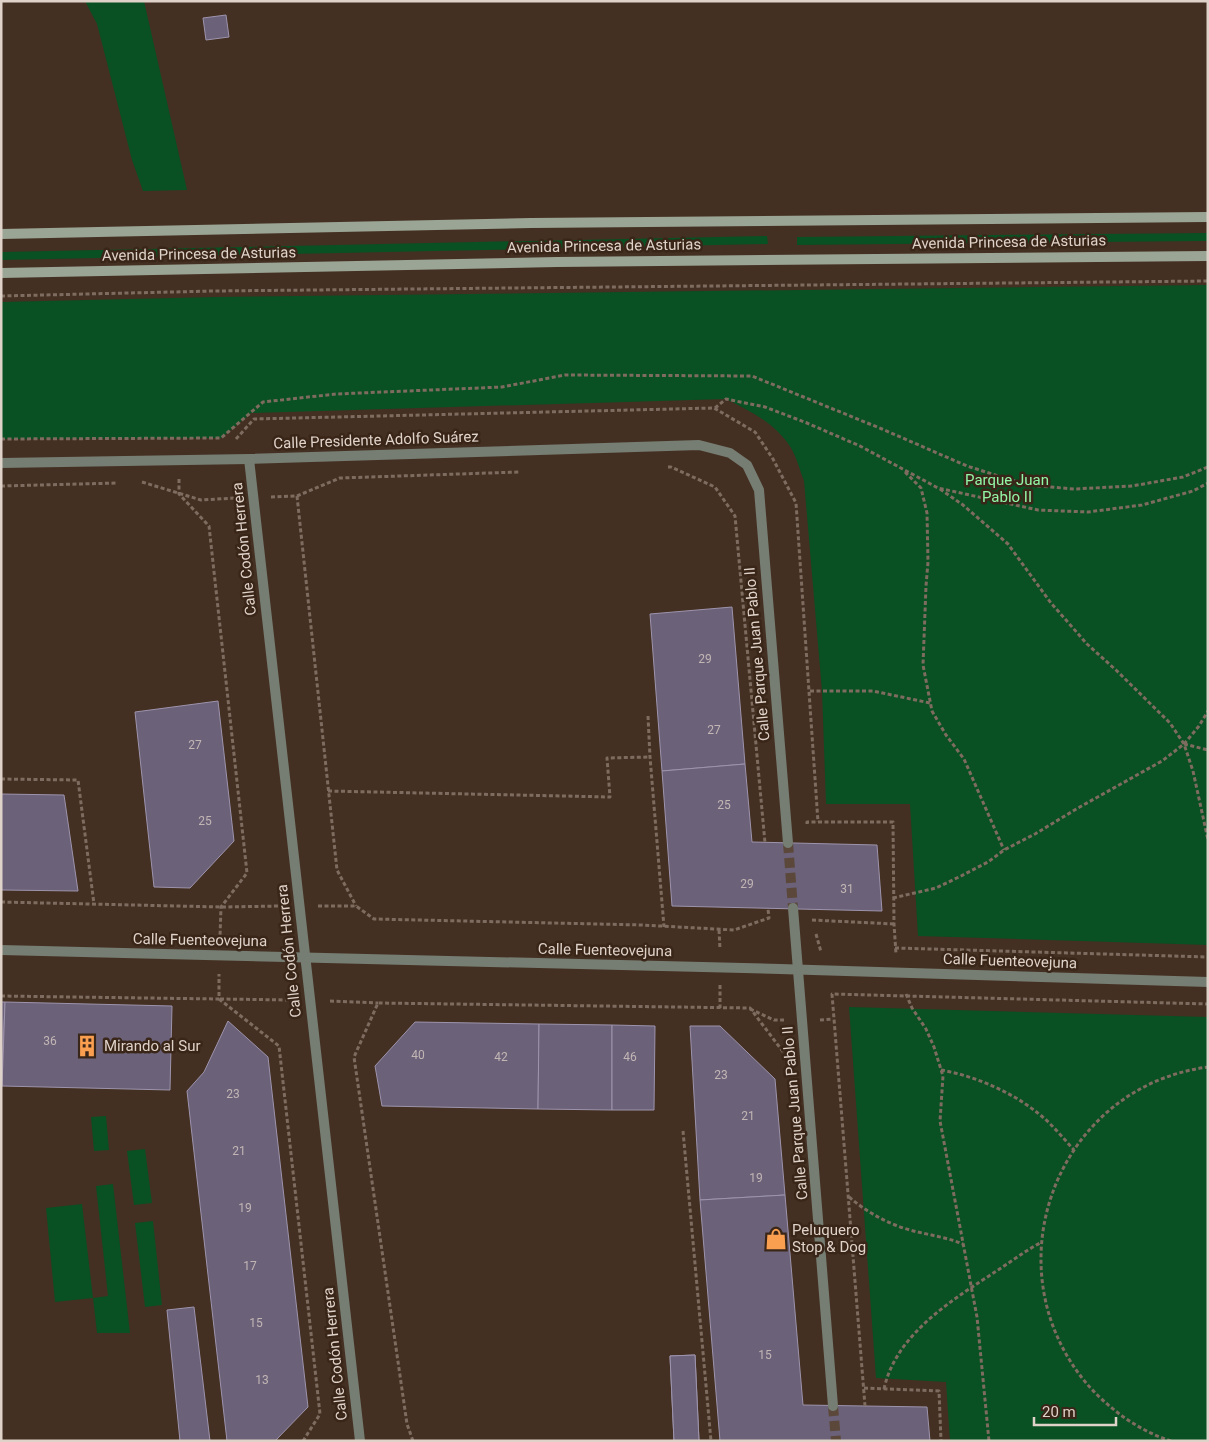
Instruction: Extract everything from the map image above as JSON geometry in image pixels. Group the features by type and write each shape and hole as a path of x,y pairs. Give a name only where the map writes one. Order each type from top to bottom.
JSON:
{"main road":[{"name":"Avenida Princesa de Asturias","path":"1,234 531,223 1208,217"},
{"name":"Avenida Princesa de Asturias","path":"1,273 557,262 1208,256"}],"street":[{"name":"Calle Presidente Adolfo Suárez","path":"1,463 249,459 699,445 730,453 747,466"},
{"name":"Calle Codón Herrera","path":"249,459 360,1441"},
{"name":"Calle Parque Juan Pablo II","path":"747,466 759,490 788,843"},
{"name":"Calle Parque Juan Pablo II","path":"793,913 833,1406"},
{"name":"Calle Fuenteovejuna","path":"1,950 798,969 1208,982"}],"path":[{"path":"1,296 214,291 1208,281"},
{"path":"1,439 221,438 263,402 336,394 502,387 565,375 752,376 967,466 1027,484 1074,489 1132,486 1183,477 1208,467"},
{"path":"714,408 726,399 765,407 807,422 860,446 938,488 963,505 1008,544 1050,603 1087,644 1170,723 1184,744 1193,771 1208,840"},
{"path":"233,443 254,419 714,408 755,432 773,459 796,503 818,822"},
{"path":"895,464 911,476 921,488 927,513 928,562 923,665 932,711 964,760 1004,850"},
{"path":"661,467 671,467 715,487 735,516 765,843"},
{"path":"135,482 145,482 201,500 297,496 340,478 525,472"},
{"path":"1,486 126,482"},
{"path":"938,488 1038,510 1088,512 1142,505 1193,491 1208,483"},
{"path":"179,494 209,526 247,873 220,907 219,999"},
{"path":"297,496 337,870 356,906 374,919 734,930 769,918 793,913 894,924 893,822 807,822 807,829"},
{"path":"810,691 873,691 930,703"},
{"path":"893,898 936,888 988,862 1004,850 1162,761 1184,744 1199,726 1208,711"},
{"path":"648,716 664,927"},
{"path":"1184,744 1208,750"},
{"path":"328,791 610,797 607,758 650,757"},
{"path":"1,779 78,780 94,904"},
{"path":"1,902 220,907 356,906"},
{"path":"768,909 769,918"},
{"path":"895,948 1208,957"},
{"path":"865,1406 832,994 1208,1004"},
{"path":"906,995 930,1038 941,1070 940,1121 977,1317 989,1441"},
{"path":"1,996 219,999 279,1046 320,1414 303,1441"},
{"path":"413,1441 407,1424 354,1057 378,1003 750,1008 789,1059"},
{"path":"1171,1441 1140,1428 1117,1412 1096,1395 1078,1374 1052,1325 1044,1299 1040,1271 1040,1243 1044,1217 1063,1167 1092,1126 1130,1095 1151,1083 1174,1074 1208,1068"},
{"path":"941,1070 984,1082 1025,1104 1039,1114 1074,1150"},
{"path":"683,1131 710,1441"},
{"path":"848,1197 863,1210 896,1226 947,1237 963,1244"},
{"path":"884,1389 886,1378 893,1364 910,1338 972,1286 1040,1243"},
{"path":"864,1388 939,1391 941,1441"}],"green space":[{"path":"85,1 144,1 187,190 143,191 132,160 97,24"},
{"path":"1208,233 1208,241 797,245 797,237"},
{"path":"767,236 768,244 1,260 1,252"},
{"name":"Parque Juan Pablo II","path":"1208,285 1208,945 918,936 910,804 826,804 822,691 804,481 798,464 791,448 778,432 754,414 726,399 251,413 221,438 1,439 1,302 215,297"},
{"path":"849,1007 1208,1017 1208,1441 950,1441 946,1382 876,1378"},
{"path":"106,1116 109,1150 94,1151 91,1117"},
{"path":"145,1149 152,1203 134,1205 127,1151"},
{"path":"113,1184 130,1333 97,1333 93,1298 108,1296 96,1186"},
{"path":"82,1204 93,1298 55,1302 46,1208"},
{"path":"153,1221 162,1305 145,1307 135,1223"}],"building":[{"path":"226,15 229,37 206,40 203,18"},
{"path":"732,607 745,764 662,771 650,614"},
{"path":"218,701 234,841 190,888 154,887 135,712"},
{"path":"745,764 752,842 877,845 882,911 672,906 662,771"},
{"path":"1,794 64,795 78,891 1,890"},
{"path":"1,1002 5,1002 2,1086 1,1086"},
{"name":"Mirando al Sur","path":"5,1002 172,1006 170,1090 2,1086"},
{"path":"228,1021 268,1057 308,1407 275,1441 227,1441 187,1091 204,1072"},
{"path":"415,1022 539,1024 538,1109 382,1106 375,1066"},
{"path":"539,1024 612,1025 612,1110 538,1109"},
{"path":"612,1025 655,1026 654,1110 612,1110"},
{"path":"690,1026 720,1026 775,1079 785,1195 700,1200"},
{"path":"785,1195 803,1405 927,1407 930,1441 720,1441 700,1200"},
{"path":"194,1307 210,1441 180,1441 167,1310"},
{"path":"695,1355 699,1441 674,1441 670,1356"},
{"path":"695,1355 699,1441 674,1441 670,1356"}],"tunnel":[{"path":"788,843 793,908"},
{"path":"833,1406 836,1441"}],"place":[{"name":"Mirando al Sur","path":"87,1046"},
{"name":"Peluquero Stop & Dog","path":"776,1239"}]}
